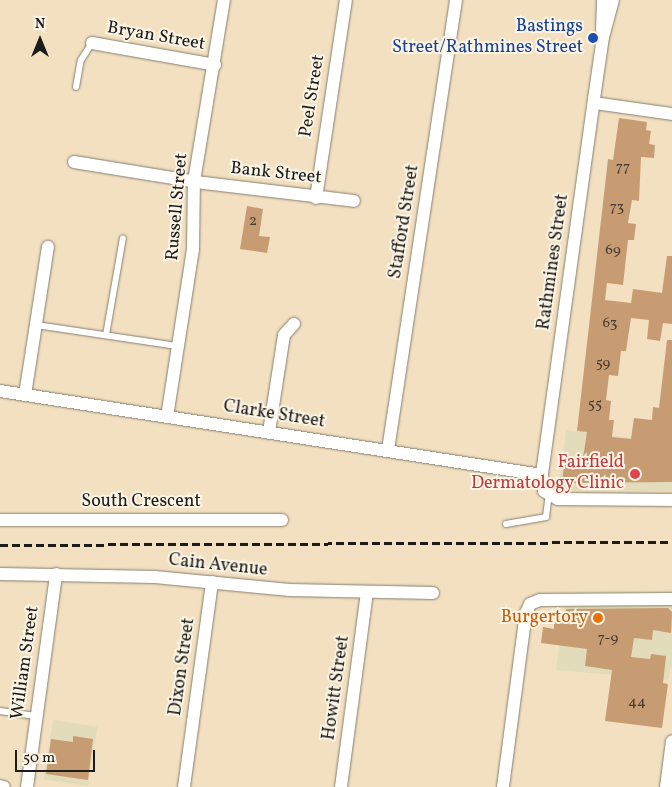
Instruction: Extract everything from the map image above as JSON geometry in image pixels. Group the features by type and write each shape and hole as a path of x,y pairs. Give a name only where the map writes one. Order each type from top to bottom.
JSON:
{"street":[{"name":"Russell Street","path":"167,416 193,249 194,182 215,65 224,0"},
{"name":"Peel Street","path":"316,198 346,0"},
{"name":"Stafford Street","path":"388,450 456,0"},
{"name":"Rathmines Street","path":"603,0 603,37"},
{"name":"Rathmines Street","path":"547,493 542,475 603,37 613,0"},
{"name":"Bryan Street","path":"92,43 215,65"},
{"path":"594,103 672,114"},
{"name":"Bank Street","path":"74,162 194,182 316,198 354,201"},
{"path":"24,395 48,247"},
{"path":"269,432 284,335 294,324"},
{"name":"Clarke Street","path":"0,391 542,475"},
{"path":"547,493 558,500 672,500"},
{"name":"South Crescent","path":"0,520 282,520"},
{"name":"Cain Avenue","path":"0,574 56,574 212,582 367,593 433,593"},
{"name":"William Street","path":"27,787 56,574"},
{"name":"Dixon Street","path":"184,787 212,582"},
{"name":"Howitt Street","path":"341,787 367,593"},
{"path":"503,787 526,613 530,604 540,600 672,599"},
{"path":"666,787 672,741"},
{"path":"0,786 4,787"}],"lane":[{"path":"76,87 81,60 92,43"},
{"path":"106,335 123,238"},
{"path":"36,324 177,346"},
{"path":"506,524 546,517 547,493"},
{"path":"0,711 36,716"}],"shaded area":[{"path":"566,430 672,443 672,491 558,490"},
{"path":"565,604 672,604 672,665 668,680 556,670"},
{"path":"53,720 97,727 88,786 44,779"}],"building":[{"path":"619,118 647,122 646,130 651,131 649,144 655,145 654,158 641,157 639,201 632,200 628,223 636,224 634,240 628,240 623,285 607,283 605,300 631,303 633,289 662,293 667,256 672,256 672,324 663,323 660,341 647,339 649,320 631,318 626,351 621,351 618,376 609,375 606,400 611,401 609,420 614,420 612,437 631,439 634,418 652,420 653,407 659,408 667,340 672,340 672,482 562,483 565,456 583,458 587,432 577,431 608,159 613,160"},
{"path":"247,206 263,209 259,236 270,237 267,253 240,249"},
{"path":"668,608 672,612 671,633 653,630 652,640 634,638 631,657 650,659 651,654 666,656 663,683 668,684 662,728 605,721 612,670 585,666 587,649 541,643 543,627 554,629 554,622 564,623 566,609"},
{"path":"73,736 93,739 88,780 46,774 51,739 73,742"}],"railway":[{"path":"0,545 672,542"}],"place":[{"name":"Bastings Street/Rathmines Street","path":"593,38"},
{"name":"Fairfield Dermatology Clinic","path":"635,474"},
{"name":"Burgertory","path":"598,618"}]}
